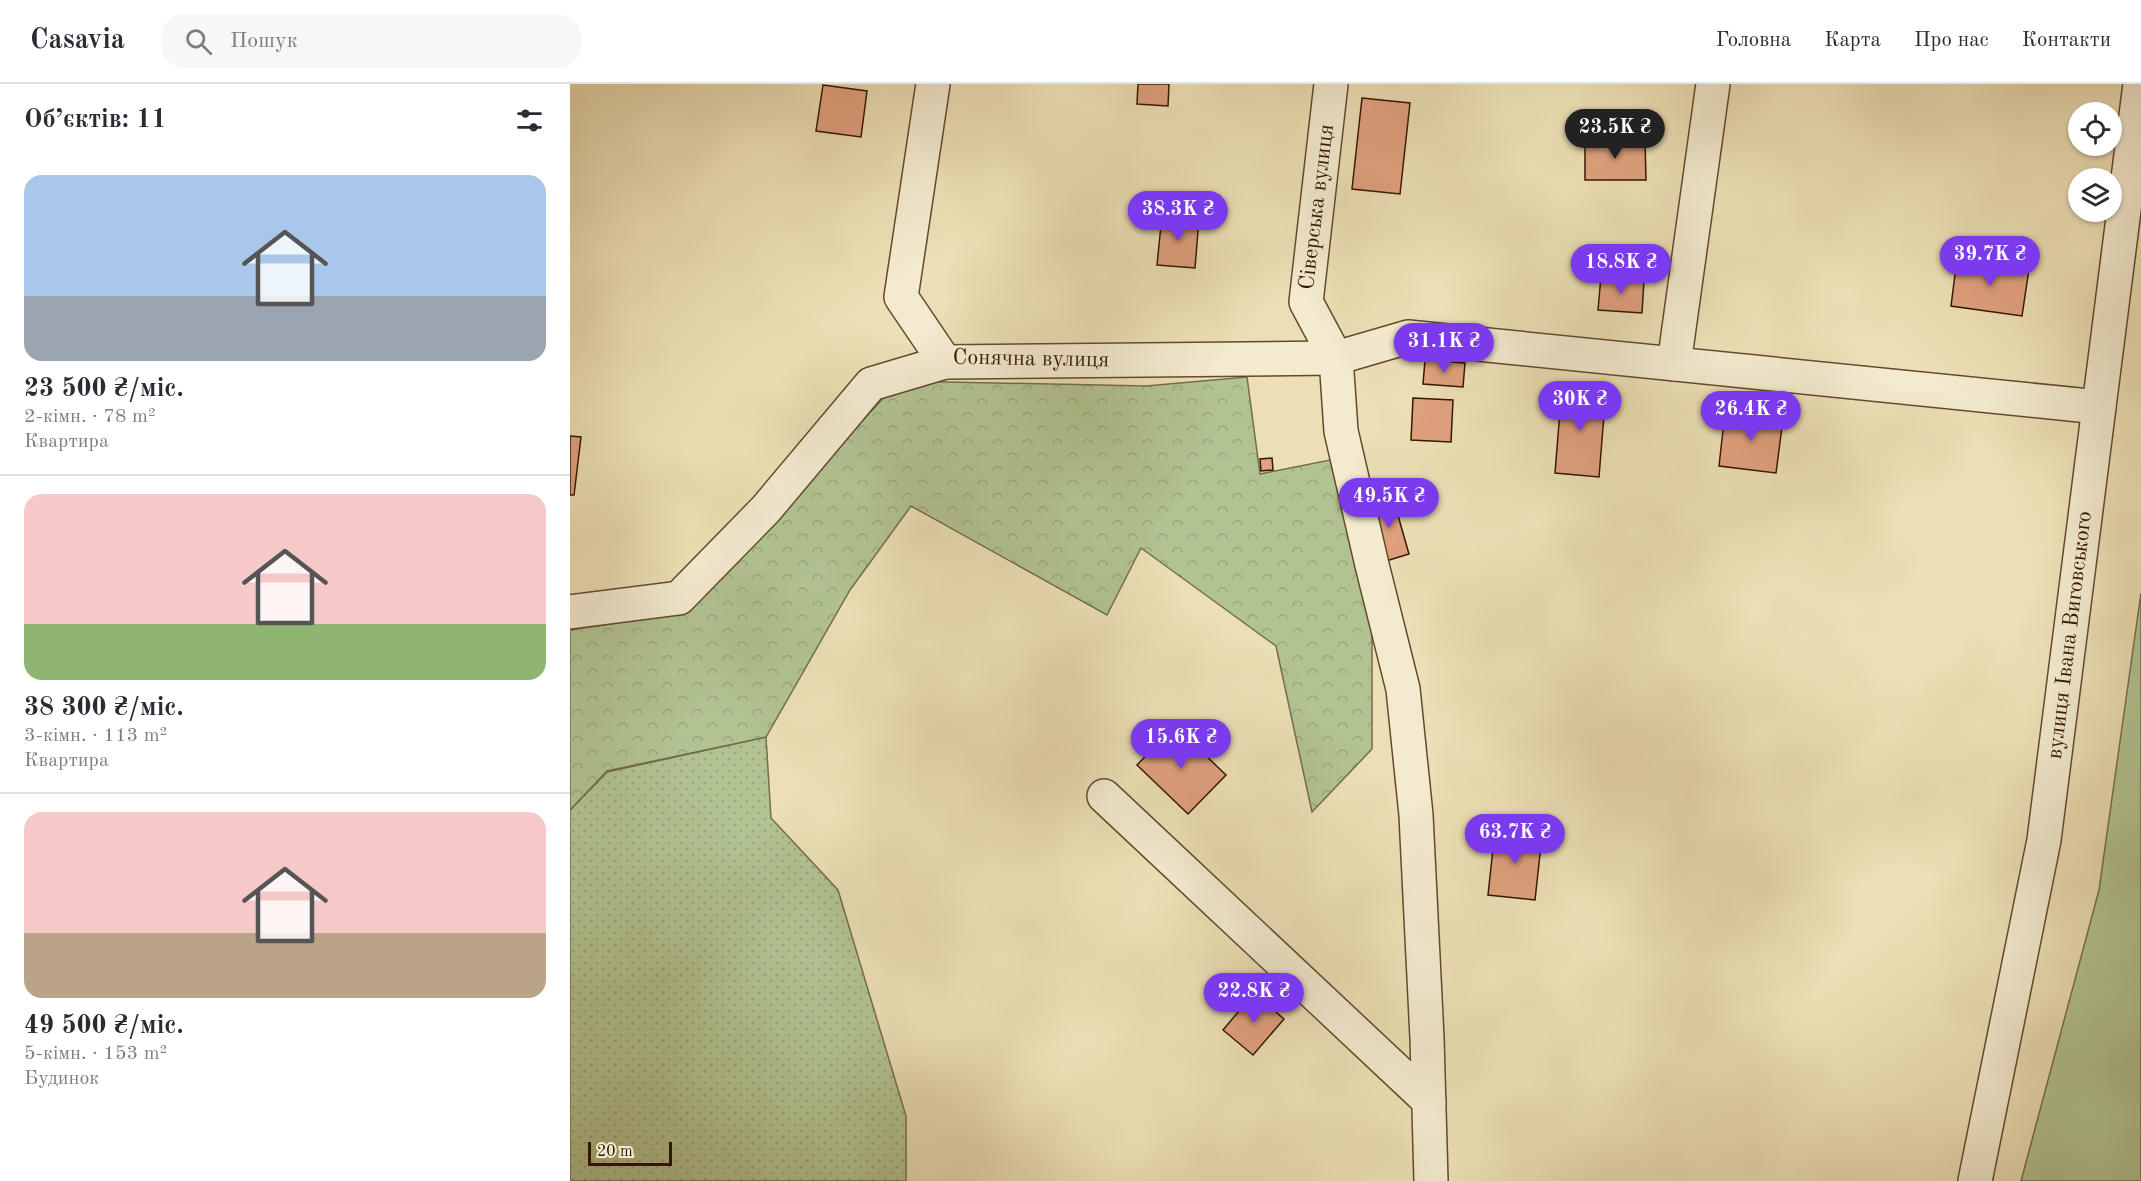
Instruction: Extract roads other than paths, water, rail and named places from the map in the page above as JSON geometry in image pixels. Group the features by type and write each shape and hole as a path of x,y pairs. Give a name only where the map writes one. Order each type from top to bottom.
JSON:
{"street":[{"name":"Сонячна вулиця","path":"933,84 901,297 945,362 1336,358 1408,337 2099,407"},
{"name":"Сіверська вулиця","path":"1331,84 1306,302 1336,358"},
{"path":"1674,364 1713,84"},
{"name":"вулиця Івана Виговського","path":"1975,1181 2044,840 2140,84"},
{"path":"1336,358 1341,431 1403,689 1416,815 1431,1181"},
{"path":"570,612 679,598 766,509 871,384 945,362"},
{"path":"1104,796 1429,1101"}]}
